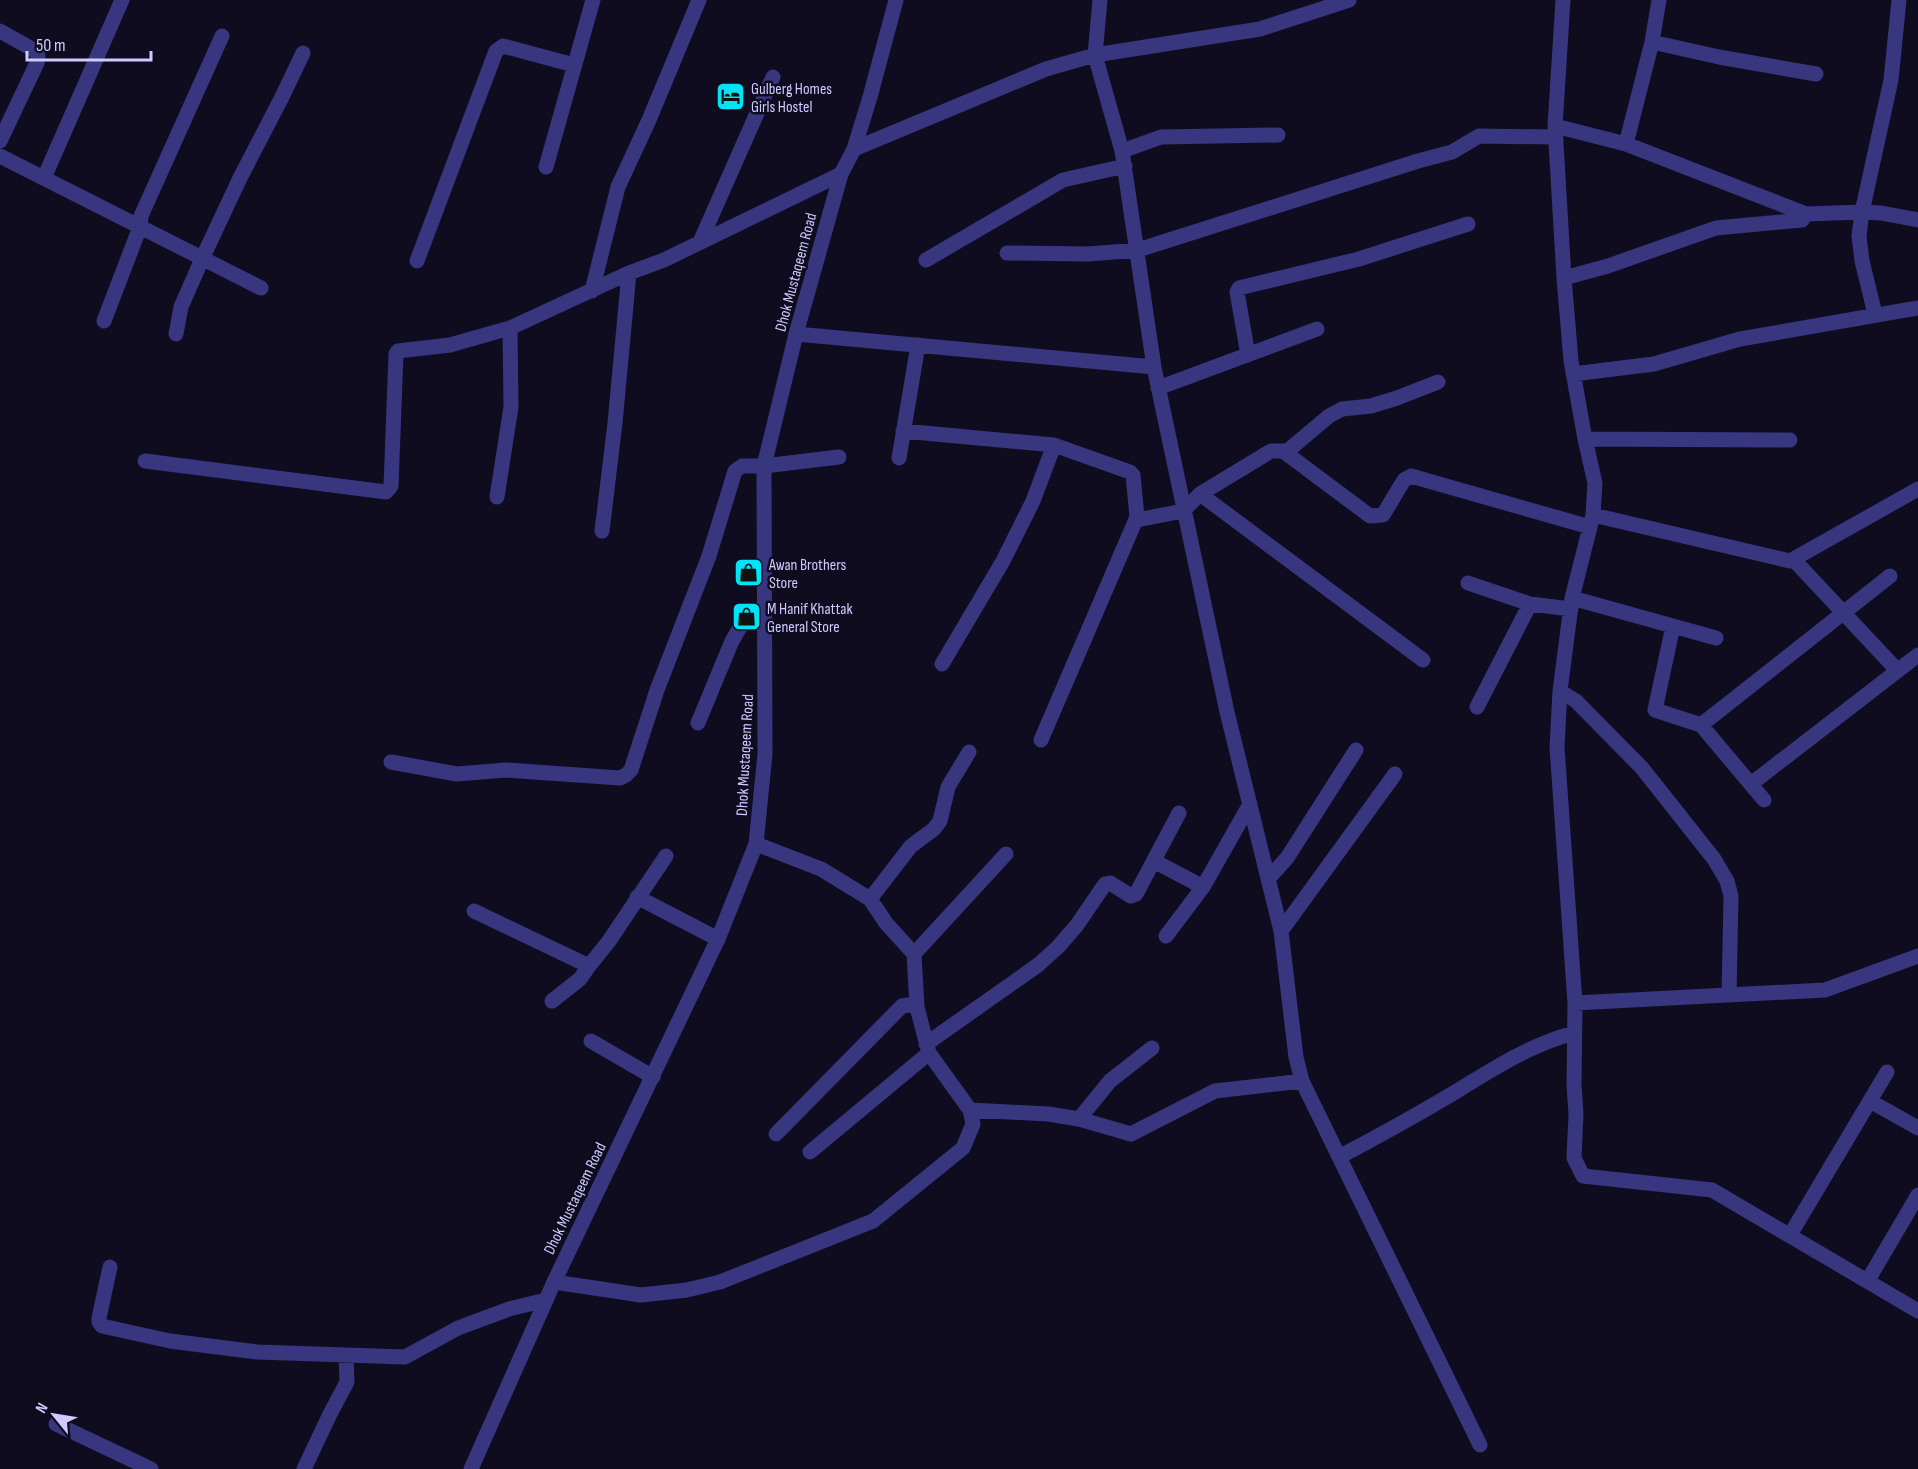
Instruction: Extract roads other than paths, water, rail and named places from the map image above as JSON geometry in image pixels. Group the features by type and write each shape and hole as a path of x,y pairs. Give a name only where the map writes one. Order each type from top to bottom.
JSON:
{"street":[{"path":"44,178 122,0"},
{"path":"546,166 593,0"},
{"path":"592,291 618,187 649,120 699,0"},
{"name":"Dhok Mustaqeem Road","path":"471,1469 554,1282 718,939 756,844 765,754 764,466 796,334 841,174 854,149 896,0"},
{"path":"1100,0 1095,55 1124,158 1154,367 1183,511 1227,712 1281,931 1296,1057 1302,1081 1480,1445"},
{"path":"854,149 1046,69 1095,55 1260,29 1349,0"},
{"path":"1563,0 1555,132 1564,278 1573,374 1595,483 1592,521 1571,604 1560,691 1557,747 1575,1003 1574,1158 1583,1176 1712,1190 1918,1311"},
{"path":"1626,144 1652,42 1659,0"},
{"path":"1875,314 1859,236 1862,212 1891,80 1899,0"},
{"path":"0,31 34,50 38,55 37,63 0,141"},
{"path":"104,321 140,227 141,216 222,36"},
{"path":"1652,42 1719,57 1816,74"},
{"path":"417,261 495,51 503,46 574,65"},
{"path":"176,334 181,307 202,258 303,54"},
{"path":"700,242 773,77"},
{"path":"1007,253 1089,254 1138,250 1452,152 1479,136 1555,132 1626,144 1806,214 1881,213 1918,220"},
{"path":"926,260 1063,180 1124,158 1161,137 1278,135"},
{"path":"0,156 261,288"},
{"path":"145,461 386,492 391,486 396,354 398,351 450,345 510,328 629,273 664,260 841,174"},
{"path":"1564,278 1608,266 1716,228 1802,220 1806,214"},
{"path":"1248,355 1237,292 1243,285 1359,259 1468,224"},
{"path":"602,531 629,273"},
{"path":"1573,374 1654,364 1740,339 1918,308"},
{"path":"497,497 511,407 510,328"},
{"path":"1158,388 1317,329"},
{"path":"796,334 1154,367"},
{"path":"899,458 918,345"},
{"path":"1286,453 1329,416 1342,409 1380,403 1438,382"},
{"path":"903,431 1054,445 1133,475 1137,517 1041,740"},
{"path":"1585,439 1790,440"},
{"path":"942,664 1003,561 1033,501 1054,445"},
{"path":"1137,517 1142,519 1183,511 1200,494 1271,451 1277,450 1286,453 1370,516 1383,515 1404,480 1411,476 1592,521 1785,561 1793,559 1918,489"},
{"path":"391,762 457,774 506,770 620,778 627,775 631,770 657,690 709,556 735,471 742,466 764,466 839,457"},
{"path":"1200,494 1423,660"},
{"path":"1793,559 1897,670"},
{"path":"1701,725 1890,576"},
{"path":"1468,583 1530,604 1571,604 1673,626 1716,638"},
{"path":"1477,707 1530,604"},
{"path":"698,723 732,641 742,624 765,606"},
{"path":"1673,626 1655,710 1701,725 1764,800"},
{"path":"1751,784 1918,655"},
{"path":"1560,691 1576,701 1642,768 1714,859 1727,881 1731,896 1729,995"},
{"path":"1268,879 1287,858 1356,750"},
{"path":"870,899 910,846 940,822 948,787 969,752"},
{"path":"1281,931 1395,774"},
{"path":"1166,936 1203,887 1250,804"},
{"path":"810,1152 927,1048 1038,965 1058,947 1077,925 1105,884 1110,883 1131,896 1136,894 1179,813"},
{"path":"554,1282 641,1295 687,1290 720,1282 873,1221 963,1148 973,1124 970,1110 927,1048 917,1007 914,954 886,923 870,899 821,869 756,844"},
{"path":"914,954 1006,854"},
{"path":"552,1001 580,979 609,941 666,856"},
{"path":"1154,861 1203,887"},
{"path":"637,897 718,939"},
{"path":"474,911 589,966"},
{"path":"1575,1003 1824,990 1918,956"},
{"path":"776,1134 902,1006 917,1007"},
{"path":"1339,1157 1397,1127 1518,1054 1551,1039 1574,1033"},
{"path":"591,1041 653,1077"},
{"path":"1079,1119 1110,1081 1152,1048"},
{"path":"1790,1235 1887,1072"},
{"path":"970,1110 1048,1114 1079,1119 1131,1134 1215,1091 1302,1081"},
{"path":"1870,1101 1918,1128"},
{"path":"1868,1280 1918,1195"},
{"path":"110,1267 99,1318 102,1326 171,1341 257,1352 405,1357 458,1328 509,1309 546,1300"},
{"path":"304,1469 347,1382 346,1356"},
{"path":"56,1424 152,1469"}],"place":[{"name":"Gulberg Homes Girls Hostel","path":"730,97"},
{"name":"Awan Brothers Store","path":"748,573"},
{"name":"M Hanif Khattak General Store","path":"746,617"}]}
